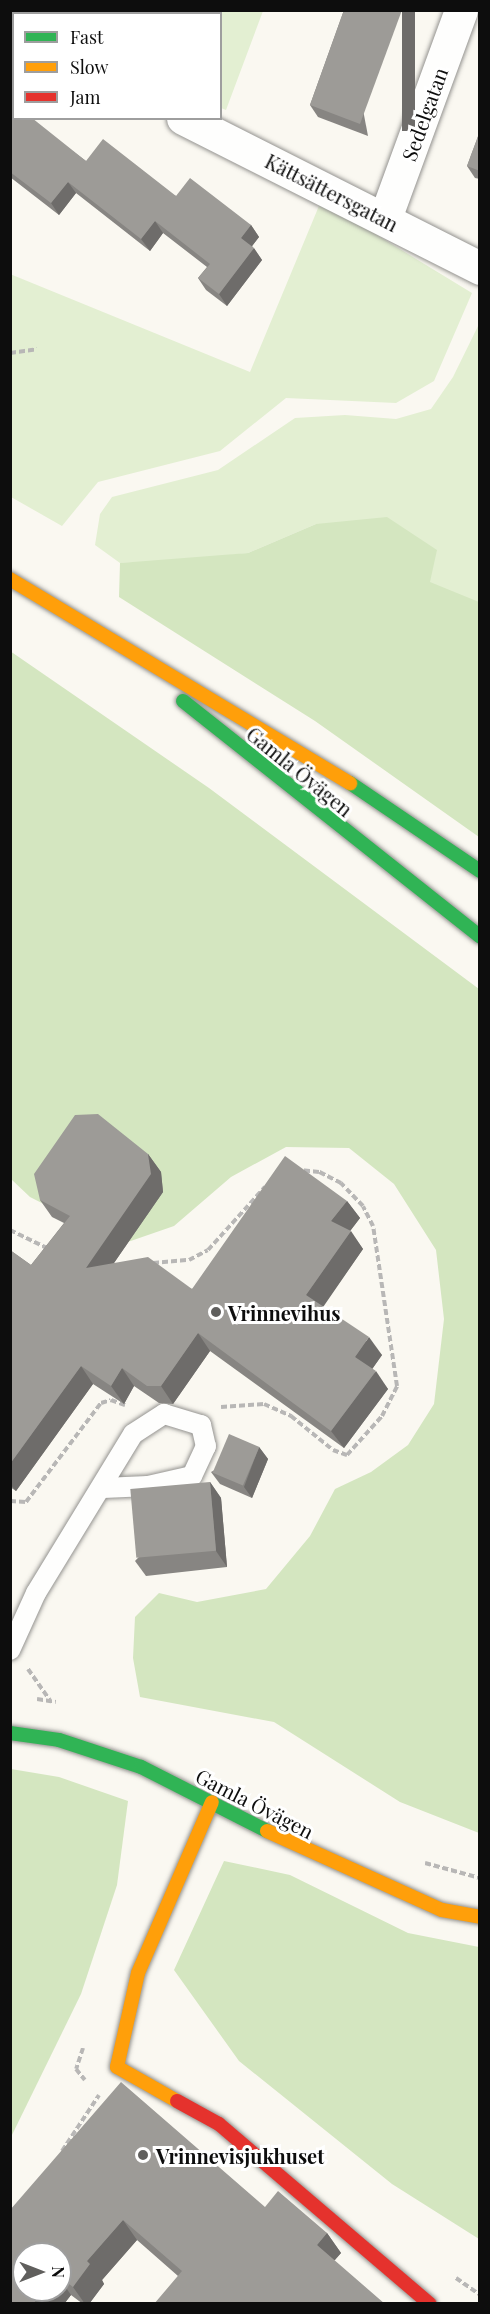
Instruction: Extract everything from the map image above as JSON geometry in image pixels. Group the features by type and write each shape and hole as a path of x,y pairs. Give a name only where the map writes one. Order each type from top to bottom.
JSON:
{"street":[{"name":"Sedelgatan","path":"385,218 461,10"},
{"name":"Kättsättersgatan","path":"187,120 480,268"},
{"name":"Gamla Övägen","path":"10,579 369,794 480,871"},
{"name":"Gamla Övägen","path":"100,633 480,936"},
{"name":"Gamla Övägen","path":"10,1733 59,1740 141,1767 368,1878 442,1910 480,1917"},
{"path":"212,1802 138,1973 117,2067 219,2124 430,2304"}],"lane":[{"path":"15,1656 36,1593 103,1488 133,1434 164,1414 201,1425 206,1446 192,1476 148,1486 103,1488"}],"path":[{"path":"10,353 37,349"},
{"path":"215,1408 264,1404 291,1416 333,1450 347,1455 382,1416 397,1386 373,1226 363,1206 341,1183 319,1173 293,1171"},
{"path":"143,1263 189,1260 208,1250 256,1195 274,1180"},
{"path":"10,1230 53,1250"},
{"path":"10,1501 26,1502 101,1403 111,1400 164,1414"},
{"path":"15,1656 50,1701"}],"green space":[{"path":"263,11 226,110 222,108 222,12 216,12"},
{"path":"321,201 472,293 434,381 396,403 286,398 220,451 98,482 62,526 11,497 10,274 250,372"},
{"path":"479,324 479,610 316,524 248,553 176,561 120,563 95,545 100,514 112,497 218,470 295,418 345,415 396,419 431,409 453,377"},
{"path":"387,517 437,550 430,582 479,602 479,837 315,721 119,597 120,563 248,553 316,524"},
{"path":"10,651 209,788 479,989 479,1833 400,1802 274,1722 140,1697 133,1658 135,1617 159,1593 197,1602 266,1589 310,1536 335,1489 371,1472 408,1445 434,1404 444,1319 436,1250 394,1184 349,1148 286,1147 231,1177 174,1226 122,1244 30,1197 11,1179"},
{"path":"11,1769 59,1777 128,1801 117,1885 81,1994 11,2137"},
{"path":"224,1861 290,1875 408,1933 479,1947 479,2239 392,2184 239,2061 174,1970"}],"building":[{"path":"344,10 402,10 360,124 310,105"},
{"path":"12,103 12,120 35,120 86,161 103,139 176,196 190,178 251,225 241,238 254,248 219,294 198,278 210,264 155,221 141,239 68,182 51,203 10,172 10,105"},
{"path":"480,131 480,171 467,166"},
{"name":"Vrinnevihus","path":"98,1114 148,1154 151,1174 86,1268 148,1257 192,1289 285,1156 347,1201 331,1221 351,1231 306,1295 369,1337 355,1357 376,1371 331,1431 198,1333 161,1386 147,1386 122,1368 111,1386 81,1366 10,1464 10,1250 31,1265 70,1216 40,1200 34,1174 75,1115"},
{"path":"229,1434 259,1447 243,1486 213,1473"},
{"path":"210,1482 216,1551 136,1558 130,1489"},
{"name":"Vrinnevisjukhuset","path":"121,2082 265,2207 278,2191 327,2233 317,2245 385,2304 154,2304 182,2271 123,2220 87,2261 90,2264 73,2287 72,2242 12,2242 12,2302 35,2302 33,2304 10,2304 10,2210"}],"traffic: fast":[{"path":"183,701 480,936"},
{"path":"350,783 480,871"},
{"path":"10,1733 59,1740 141,1767 267,1831"}],"traffic: slow":[{"path":"10,579 350,783"},
{"path":"177,2101 117,2067 138,1973 212,1802"},
{"path":"267,1831 442,1910 480,1917"}],"traffic: jam":[{"path":"177,2101 219,2124 430,2304"}],"place":[{"name":"Vrinnevihus","path":"216,1312"},
{"name":"Vrinnevisjukhuset","path":"143,2155"}]}
